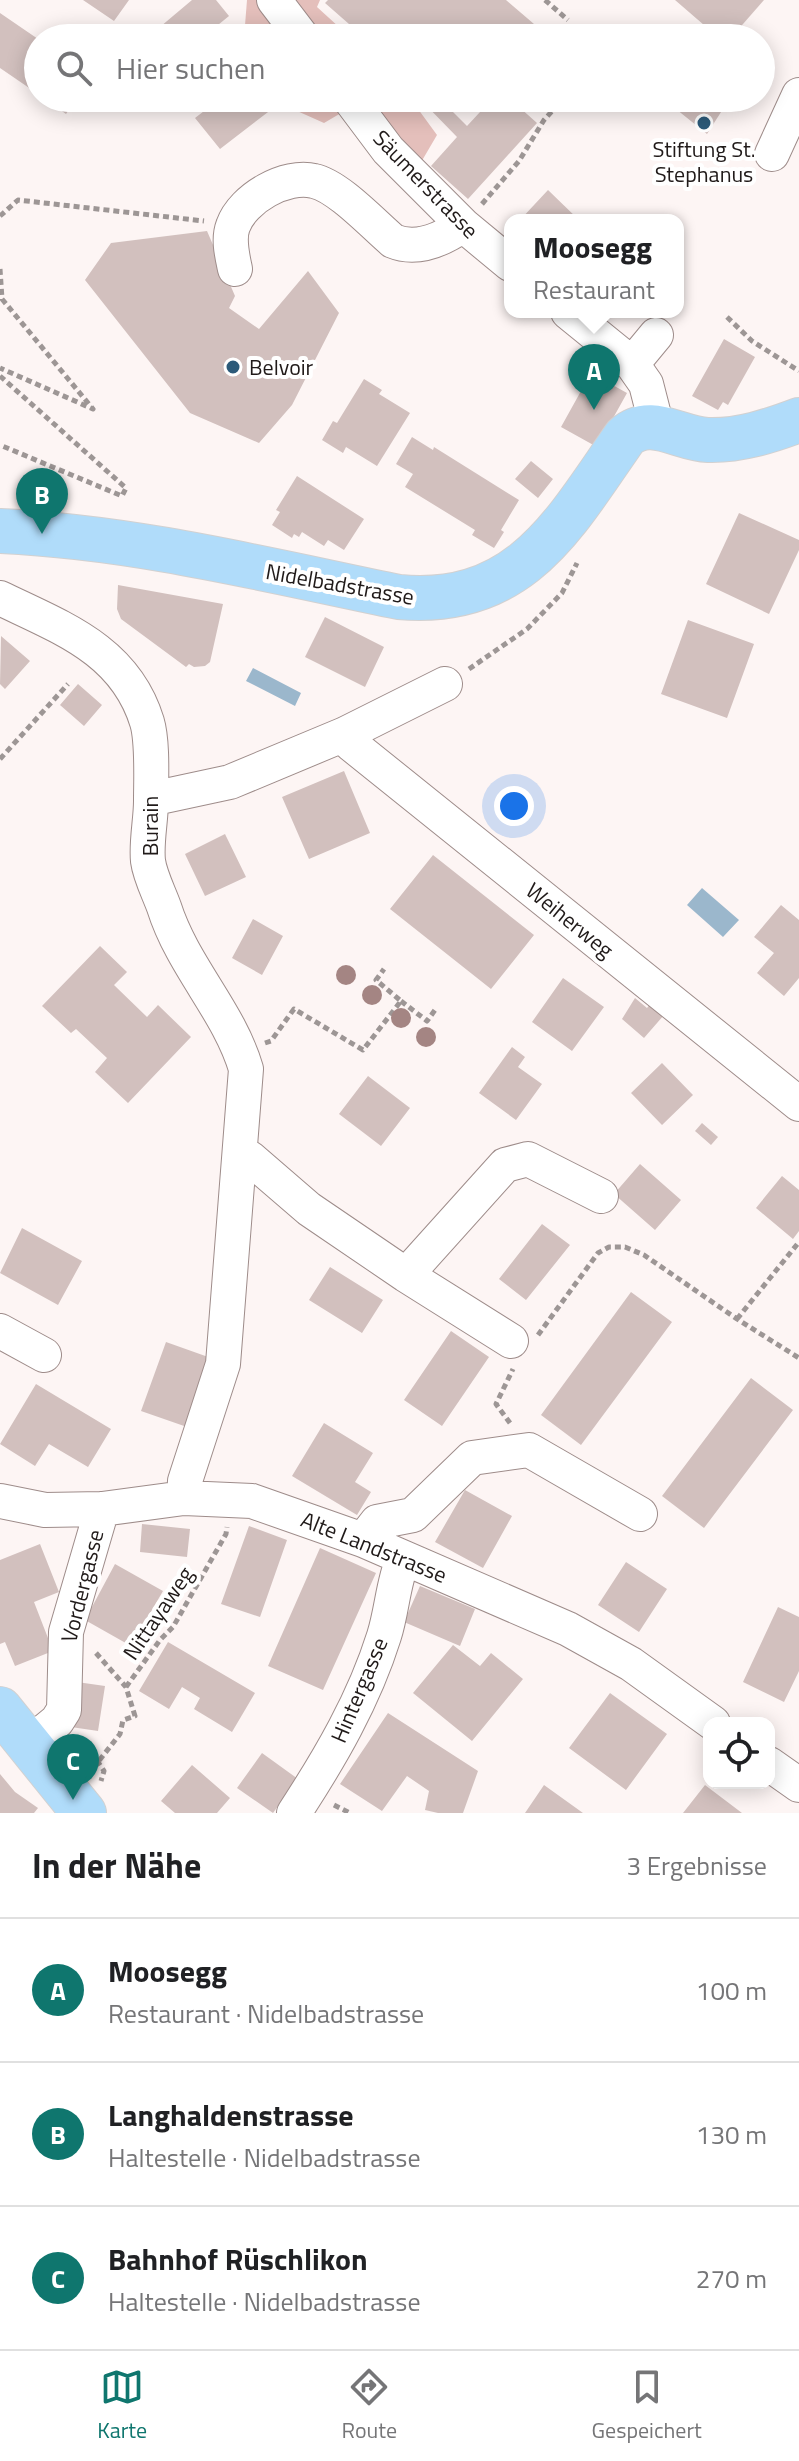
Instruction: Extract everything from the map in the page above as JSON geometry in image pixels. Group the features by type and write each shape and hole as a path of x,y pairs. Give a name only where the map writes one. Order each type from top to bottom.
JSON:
{"main road":[{"path":"657,427 706,440 738,438 777,429 799,420"},
{"name":"Nidelbadstrasse","path":"0,531 175,552 399,597 424,599 467,593 500,580 536,554 579,506 625,437 645,426 657,427"},
{"path":"0,1709 84,1813"}],"street":[{"path":"274,0 292,24"},
{"path":"772,154 799,95"},
{"name":"Säumerstrasse","path":"360,112 388,150 463,225 504,259"},
{"path":"235,269 231,249 233,226 248,203 273,187 294,179 316,181 333,190 393,241 405,246 449,235 463,225"},
{"path":"575,318 632,364 646,384 657,427"},
{"path":"632,364 656,335"},
{"name":"Burain","path":"0,598 93,647 116,665 131,684 148,725 151,799 148,862 168,922 187,962 238,1043 246,1069 223,1364 185,1481 184,1498"},
{"path":"151,799 230,782 345,734 445,684"},
{"name":"Weiherweg","path":"345,734 351,744 799,1104"},
{"path":"240,1156 250,1158 309,1209 521,1349"},
{"path":"406,1275 505,1165 528,1159 601,1196"},
{"path":"0,1331 44,1355"},
{"path":"363,1540 377,1522 413,1515 472,1458 529,1450 640,1514"},
{"name":"Alte Landstrasse","path":"0,1501 45,1510 102,1509 184,1498 252,1501 363,1540 568,1629 631,1664 705,1717"},
{"name":"Vordergasse","path":"29,1744 57,1721 64,1710 66,1632 102,1509"},
{"name":"Hintergasse","path":"294,1813 354,1710 384,1636 403,1559"},
{"path":"775,1768 799,1785"}],"path":[{"path":"545,0 568,20"},
{"path":"463,225 519,161 551,112"},
{"path":"0,216 18,200 182,217 233,226"},
{"path":"0,269 2,299 93,409 0,368"},
{"path":"727,317 752,341 799,371"},
{"path":"0,376 126,488 122,496 0,445"},
{"path":"445,684 527,629 562,593 580,556"},
{"path":"0,759 68,684"},
{"path":"384,969 376,980 401,1001 427,1021 435,1010"},
{"path":"272,1039 294,1009 363,1050 401,1001"},
{"path":"737,1319 799,1242"},
{"path":"529,1450 496,1404 521,1349 598,1253 609,1247 625,1247 644,1255 799,1358"},
{"name":"Nittayaweg","path":"98,1762 120,1734 123,1720 135,1716 126,1687 173,1627 226,1534 228,1514"}],"shaded area":[{"path":"247,0 320,0 317,7 336,24 245,24"},
{"path":"299,112 343,112 324,123"},
{"path":"376,112 420,112 437,135 420,164"}],"water":[{"path":"253,668 301,693 295,706 246,681"},
{"path":"702,888 739,920 723,937 687,905"}],"building":[{"path":"83,0 129,0 114,21"},
{"path":"192,0 216,0 229,16 219,24 164,24"},
{"path":"328,0 506,0 534,24 349,24 325,3"},
{"path":"675,0 764,0 743,24 703,24"},
{"path":"0,13 24,29 24,84 0,68"},
{"path":"203,112 268,112 220,149 195,118"},
{"path":"433,112 453,112 467,126 480,112 525,112 537,123 468,199 431,166 457,137"},
{"path":"680,112 721,112 707,134"},
{"path":"548,190 573,214 526,214"},
{"name":"Belvoir","path":"207,231 235,296 229,308 259,329 308,271 339,313 292,405 259,443 190,413 85,280 111,243"},
{"path":"724,339 755,357 728,405 723,402 718,410 692,396"},
{"path":"591,373 627,393 597,447 561,427"},
{"path":"364,379 382,390 379,394 410,413 377,466 346,447 343,453 322,440 333,421 337,423"},
{"path":"412,437 433,450 434,447 519,500 494,548 472,535 475,530 405,487 413,474 396,464"},
{"path":"531,461 553,479 538,498 515,479"},
{"path":"297,476 364,519 344,550 328,540 324,546 302,532 299,537 294,534 292,538 272,525 280,512 276,510"},
{"path":"739,513 799,540 799,550 769,614 706,584"},
{"path":"118,585 223,604 210,662 205,666 189,664 186,667 121,619 117,609"},
{"path":"325,617 384,647 365,687 305,657"},
{"path":"688,620 754,644 727,718 661,694"},
{"path":"1,636 30,661 5,689 0,684"},
{"path":"78,684 102,705 84,726 60,705"},
{"path":"344,771 370,833 309,859 282,797"},
{"path":"225,834 246,877 205,896 185,854"},
{"path":"433,855 534,935 491,989 390,909"},
{"path":"781,905 799,920 799,978 784,996 757,973 774,953 754,937"},
{"path":"253,919 283,936 262,975 232,958"},
{"path":"100,946 127,972 114,985 147,1017 158,1005 191,1037 128,1103 95,1072 107,1058 76,1029 71,1033 42,1006"},
{"path":"563,978 604,1007 572,1051 532,1022"},
{"path":"635,998 647,1008 651,1003 664,1015 644,1038 622,1019"},
{"path":"512,1047 525,1057 518,1067 542,1084 516,1120 479,1093"},
{"path":"662,1063 693,1095 662,1125 631,1093"},
{"path":"368,1076 410,1108 381,1146 339,1114"},
{"path":"702,1123 718,1137 711,1145 695,1131"},
{"path":"640,1164 681,1200 655,1230 614,1194"},
{"path":"782,1176 799,1190 799,1231 793,1239 756,1208"},
{"path":"542,1224 570,1245 526,1300 499,1279"},
{"path":"22,1228 82,1261 58,1305 0,1273"},
{"path":"330,1267 383,1300 362,1333 309,1300"},
{"path":"631,1292 672,1322 581,1445 541,1415"},
{"path":"451,1331 489,1357 442,1426 404,1400"},
{"path":"166,1342 211,1358 187,1427 141,1411"},
{"path":"751,1378 793,1410 704,1528 662,1496"},
{"path":"36,1384 111,1429 88,1467 49,1444 35,1466 0,1444"},
{"path":"324,1423 373,1453 355,1482 371,1492 357,1515 292,1476"},
{"path":"465,1490 512,1516 483,1568 435,1542"},
{"path":"142,1524 190,1529 187,1557 140,1552"},
{"path":"249,1526 287,1540 260,1617 221,1604"},
{"path":"40,1544 59,1592 34,1602 53,1651 15,1666 5,1642 0,1644 0,1560"},
{"path":"320,1548 376,1573 323,1690 268,1666"},
{"path":"626,1562 667,1589 639,1632 598,1605"},
{"path":"115,1564 163,1591 131,1646 85,1620"},
{"path":"420,1586 475,1609 460,1646 404,1622"},
{"path":"778,1607 799,1617 799,1671 784,1702 743,1682"},
{"path":"168,1642 255,1693 232,1732 194,1709 200,1698 182,1687 169,1709 139,1691"},
{"path":"453,1645 480,1666 491,1653 523,1679 472,1741 413,1693"},
{"path":"77,1682 105,1686 98,1731 71,1727"},
{"path":"610,1693 667,1734 626,1790 569,1748"},
{"path":"388,1713 478,1771 463,1813 425,1810 429,1791 407,1776 382,1811 340,1784"},
{"path":"262,1753 298,1779 273,1813 237,1788"},
{"path":"192,1765 230,1798 217,1813 175,1813 161,1801"},
{"path":"0,1774 15,1792 38,1808 34,1813 0,1813"},
{"path":"544,1785 583,1813 525,1813"},
{"path":"703,1788 710,1789 742,1813 683,1813"}],"place":[{"name":"Stiftung St. Stephanus","path":"704,123"},
{"name":"Belvoir","path":"233,367"},
{"name":"Moosegg","path":"594,410"},
{"name":"Langhaldenstrasse","path":"42,534"},
{"name":"Bahnhof Rüschlikon","path":"73,1800"}]}
